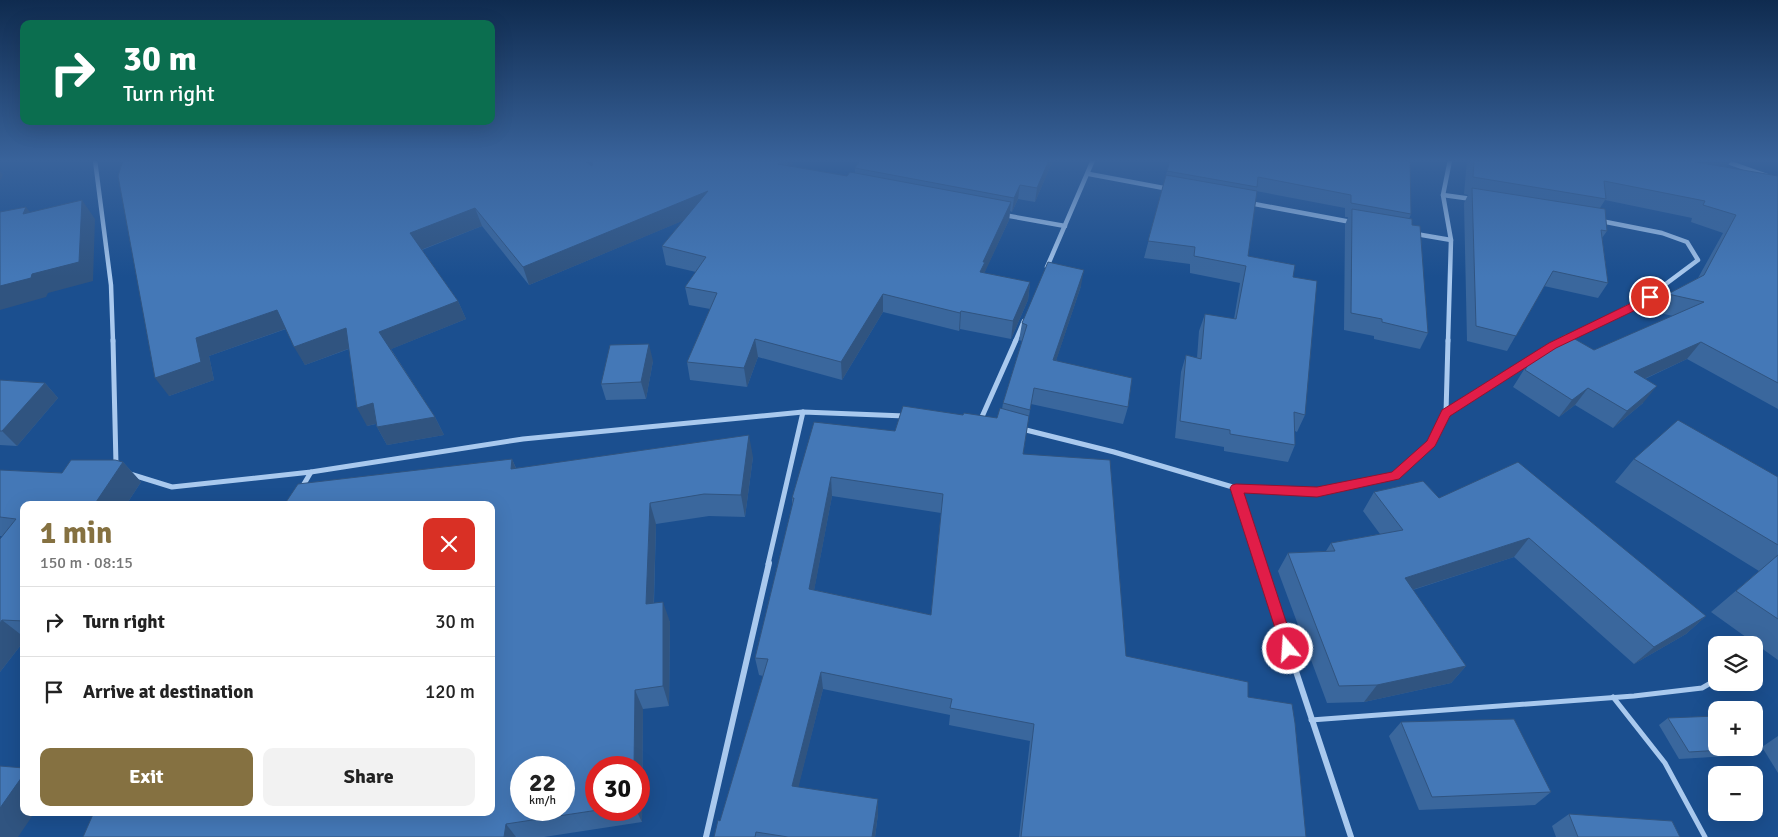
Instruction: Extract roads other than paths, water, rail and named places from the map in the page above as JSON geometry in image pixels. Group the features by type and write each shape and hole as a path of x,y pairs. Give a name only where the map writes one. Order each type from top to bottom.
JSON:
{"street":[{"path":"100,199 111,285 116,470"},
{"path":"1045,272 1077,199"},
{"path":"1019,428 1114,452 1236,488 1317,492 1395,476 1431,443 1446,413 1451,240 1444,199"},
{"path":"1469,199 1482,201"},
{"path":"1245,203 1353,222"},
{"path":"997,213 1065,226"},
{"path":"1561,342 1638,305 1674,282 1698,260 1687,242 1662,233 1596,220"},
{"path":"1412,233 1451,240"},
{"path":"981,419 1025,318"},
{"path":"1446,413 1544,351"},
{"path":"706,837 803,412"},
{"path":"125,473 172,487 312,472 523,440 803,412 912,416"},
{"path":"971,418 990,421"},
{"path":"296,497 312,472"},
{"path":"1236,488 1351,837"}],"lane":[{"path":"1311,720 1613,697 1702,688 1708,685"},
{"path":"1613,697 1666,763 1704,837"}]}
